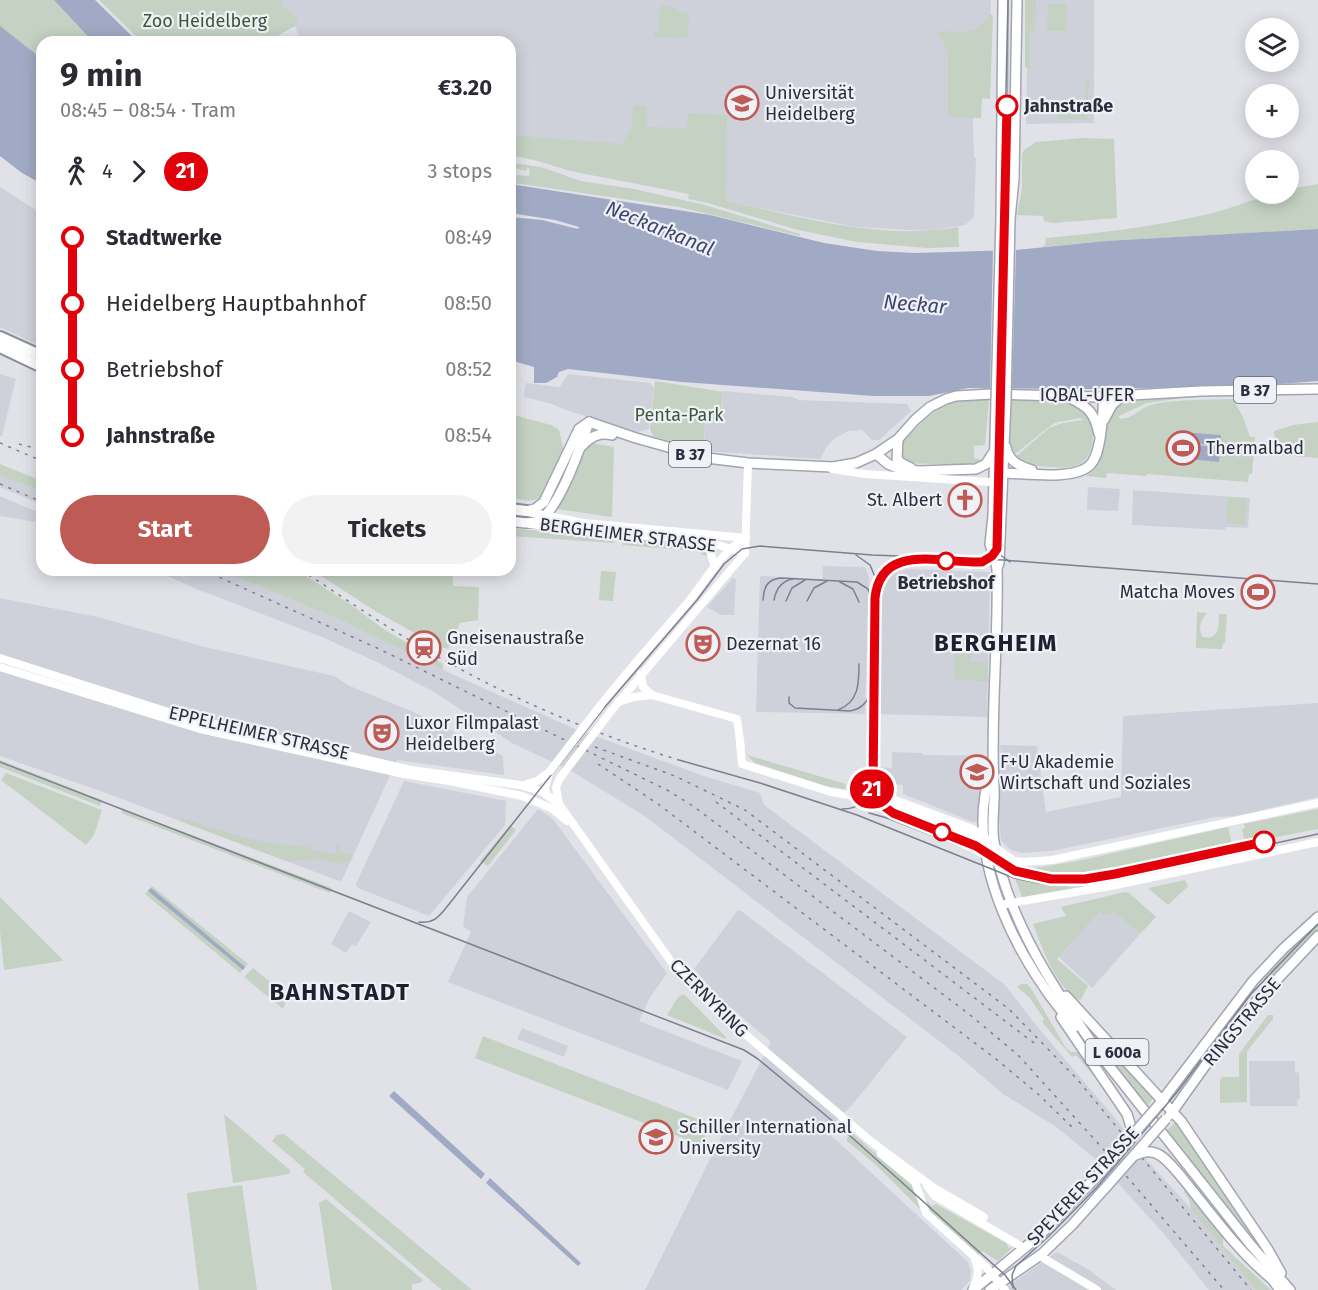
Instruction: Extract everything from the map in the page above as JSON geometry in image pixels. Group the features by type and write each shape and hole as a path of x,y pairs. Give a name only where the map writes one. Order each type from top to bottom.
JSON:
{"highway":[{"path":"0,337 36,353"},
{"path":"0,347 36,364"},
{"path":"516,510 527,511"}],"main road":[{"path":"1003,0 1006,219 1001,401 1004,438 1007,453 1018,464 1031,470 1058,474"},
{"path":"1006,219 1014,179 1017,0"},
{"name":"IQBAL-UFER","path":"876,454 898,439 933,405 946,399 970,395 1100,397 1201,391 1314,389"},
{"path":"1099,420 1122,396"},
{"path":"1068,397 1086,406 1099,420"},
{"path":"998,475 1076,473 1084,470 1096,455 1100,440 1100,397"},
{"path":"998,475 994,450 1001,401"},
{"path":"527,511 544,502 579,429 589,422"},
{"name":"B 37","path":"525,523 534,522 546,515 555,504 579,451 589,422 707,458 748,463 819,468 856,463 876,454"},
{"name":"B 37","path":"579,451 590,439 603,433 636,438"},
{"path":"819,468 865,474 990,482 998,475 1004,438"},
{"path":"898,439 896,454 899,461 919,471"},
{"path":"876,454 888,464 900,469 919,471 976,469 986,464 994,450"},
{"path":"748,463 746,538 748,554"},
{"name":"L 600a","path":"997,568 999,563 998,475"},
{"name":"L 600a","path":"998,475 990,544 997,568 993,828 989,843 1000,866 1012,904 1036,955 1052,982 1159,1105"},
{"path":"555,504 559,515 564,520"},
{"name":"BERGHEIMER STRASSE","path":"527,511 564,520 746,538"},
{"name":"BERGHEIMER STRASSE","path":"516,522 610,534 699,540 748,554"},
{"path":"728,536 748,554"},
{"path":"523,786 537,781 549,771 623,676 685,605 730,548 746,538"},
{"path":"699,540 710,551 714,567"},
{"path":"559,804 556,787 560,778 641,674 732,569 748,554"},
{"name":"EPPELHEIMER STRASSE","path":"0,658 207,723 411,770 468,776 523,786 545,792 559,804"},
{"name":"EPPELHEIMER STRASSE","path":"0,667 200,729 399,773 522,796 551,808"},
{"path":"641,674 643,687 652,695"},
{"path":"617,703 634,697 652,695 737,719 742,764 825,791 869,798 989,843"},
{"path":"740,744 745,759 754,768"},
{"name":"L 600a","path":"993,763 986,789 985,816 989,863 998,900 1022,952 1046,992 1078,1044 1127,1114 1131,1126 1130,1138"},
{"path":"545,792 549,771"},
{"name":"EPPELHEIMER STRASSE","path":"522,796 545,792 560,778"},
{"name":"CZERNYRING","path":"545,792 551,808 573,826"},
{"path":"869,798 887,797 973,829 989,843 1017,861"},
{"path":"989,863 1000,866 1017,861 1052,860 1318,803"},
{"name":"CZERNYRING","path":"559,804 666,955 693,986 728,1020 873,1143 921,1178 984,1217"},
{"path":"973,829 982,822 985,816"},
{"path":"998,900 1012,904 1116,885 1318,842"},
{"name":"RINGSTRASSE","path":"1159,1105 1258,975 1318,917"},
{"name":"RINGSTRASSE","path":"1169,1116 1222,1042 1252,1006 1318,936"},
{"path":"1022,952 1036,955"},
{"path":"1052,982 1099,1053"},
{"path":"1046,992 1099,1053 1285,1288"},
{"path":"1159,1105 1195,1140 1223,1180 1267,1248 1285,1288"},
{"name":"SPEYERER STRASSE","path":"973,1290 1026,1247 1073,1202 1159,1105"},
{"name":"SPEYERER STRASSE","path":"990,1290 1002,1287 1041,1255 1072,1225 1169,1116"},
{"name":"CZERNYRING","path":"873,1143 876,1149 915,1182 924,1210 993,1275 1002,1287"},
{"path":"1131,1158 1148,1151 1165,1158 1259,1268 1285,1288"},
{"name":"CZERNYRING","path":"921,1178 935,1196 963,1214 1026,1247"},
{"path":"1251,1244 1259,1261 1272,1279"},
{"path":"1002,1287 1026,1247"},
{"path":"1041,1255 1097,1290"},
{"path":"973,1256 978,1267 973,1290"}],"shaded area":[{"name":"Universität Heidelberg","path":"282,0 991,0 989,82 974,83 973,123 974,158 976,158 974,217 965,225 929,231 855,227 689,194 516,155 516,36 299,36 295,26 297,19 282,5"},
{"path":"1028,0 1094,0 1094,123 1026,124"},
{"path":"0,187 36,210 36,344 0,327"},
{"path":"0,374 16,379 2,436 0,436"},
{"path":"568,374 650,383 654,387 649,429 637,432 524,397 526,383 560,387"},
{"path":"723,391 793,397 799,400 907,404 911,411 879,440 872,440 862,430 848,431 834,439 820,459 703,451 707,412 722,412"},
{"path":"0,476 36,489 36,502 0,487"},
{"path":"1088,487 1120,489 1118,511 1087,510"},
{"path":"1133,490 1250,498 1248,528 1226,527 1225,530 1132,525"},
{"path":"0,496 36,511 36,522 0,516"},
{"name":"Betriebshof","path":"823,566 865,567 869,577 865,714 756,712 760,576 822,579"},
{"path":"908,569 990,572 987,717 876,714 879,593 883,583 892,574"},
{"path":"168,576 181,576 190,580 184,576 234,576 338,619 443,670 573,728 704,776 760,793 764,805 1005,985 1119,1123 1145,1158 1191,1209 1256,1290 1209,1290 1163,1233 1098,1161 1055,1126 1003,1094 960,1057 646,817 573,772 512,743 434,692 379,663 322,637"},
{"path":"733,578 736,579 734,615 721,615 707,607"},
{"path":"0,598 98,617 205,647 334,676 350,686 418,714 503,756 504,775 397,760 342,880 339,881 106,793 0,756"},
{"path":"1318,703 1318,797 1236,816 1215,817 1052,851 1022,853 1011,850 1001,841 999,820 973,822 903,794 903,785 874,782 875,767 892,768 892,752 922,753 923,755 1001,756 1000,745 1037,746 1046,812 1121,797 1123,716"},
{"path":"404,781 506,801 505,825 429,916 358,888 356,884"},
{"path":"538,809 552,818 667,973 649,999 639,1021 742,1061 728,1090 448,982 471,932 463,926 467,897"},
{"path":"349,911 371,922 356,946 352,944 346,953 331,944"},
{"path":"737,911 741,911 907,1037 852,1105 826,1131 968,1262 971,1272 970,1281 961,1290 645,1290 771,1042 721,999 694,969"},
{"path":"1100,912 1114,912 1140,934 1092,988 1059,957"},
{"path":"522,1028 568,1046 564,1057 517,1039"},
{"path":"1249,1061 1295,1061 1295,1073 1299,1072 1300,1098 1297,1100 1297,1106 1250,1106"},
{"path":"1057,1252 1089,1270 1116,1290 1003,1290"}],"green space":[{"path":"0,0 54,0 87,36 36,36 36,129 0,99"},
{"name":"Zoo Heidelberg","path":"99,0 282,0 282,5 298,19 295,26 278,36 136,36"},
{"path":"1025,0 1036,0 1035,31 1030,31 1030,69 1025,67"},
{"path":"1048,4 1066,4 1066,31 1047,31"},
{"path":"660,6 676,7 676,12 689,13 688,36 654,37 654,32 659,32"},
{"path":"990,15 993,15 990,99 982,98 981,118 951,117 948,114 948,52 939,33 940,31 974,30"},
{"path":"1086,78 1089,79 1087,120 1060,119 1055,112 1084,111"},
{"path":"633,105 647,106 646,127 687,128 688,113 727,115 726,201 812,220 871,229 929,231 958,227 959,247 927,248 857,242 798,230 688,199 689,194 570,171 516,156 516,135 622,144 632,127"},
{"path":"1083,138 1114,139 1117,218 1053,223 1044,221 1043,216 1017,215 1022,189 1024,150 1036,142"},
{"path":"516,163 541,167 581,181 634,189 705,205 800,234 800,236 679,207 516,183 516,175 529,176 530,169 527,168 526,171 516,168"},
{"path":"1318,184 1318,229 1106,241 1042,247 1045,245 1046,238 1125,229 1184,219 1245,202 1299,204 1299,187"},
{"name":"Penta-Park","path":"655,381 723,392 721,412 706,412 703,451 653,436 650,429"},
{"name":"Thermalbad","path":"1198,396 1147,403 1119,418 1130,417 1156,404 1233,399 1250,437 1255,437 1252,474 1249,474 1248,482 1147,474 1146,476 1107,473 1106,478 1086,476 1094,470 1100,459 1109,419 1118,404 1127,400"},
{"path":"989,399 985,445 974,446 974,458 982,460 970,465 961,465 908,463 903,459 900,445 925,420 941,408 961,400"},
{"path":"1012,400 1061,402 1079,406 1085,410 1090,418 1093,432 1092,445 1085,459 1074,466 1044,467 1031,465 1014,458 1049,428 1083,420 1080,418 1054,423 1015,454 1010,443"},
{"path":"516,416 551,425 559,430 564,452 540,498 525,500 516,498"},
{"path":"1318,422 1318,458 1277,455 1274,431 1293,425"},
{"path":"591,443 614,447 612,517 558,509 583,452"},
{"path":"0,464 36,479 36,489 0,476"},
{"path":"1228,497 1247,498 1245,525 1226,523"},
{"path":"516,529 612,538 614,543 516,536"},
{"path":"621,539 681,543 702,549 709,554 705,556 697,551 623,545"},
{"path":"601,571 616,572 613,601 599,600"},
{"path":"234,576 306,576 350,604 385,630 443,664 443,670 338,619"},
{"path":"321,576 453,576 453,586 479,587 478,620 460,623 448,649 440,647 375,611"},
{"path":"1197,612 1207,613 1200,628 1203,637 1208,638 1217,631 1219,614 1227,614 1225,643 1222,649 1196,648"},
{"path":"962,651 971,651 971,662 988,663 988,682 954,679 954,656"},
{"path":"747,755 846,784 845,789 826,786 755,763"},
{"path":"0,760 102,800 100,806 0,767"},
{"path":"6,773 102,810 94,835 86,845 1,780"},
{"path":"123,809 332,888 330,893 121,813"},
{"path":"1318,809 1318,829 1245,843 1242,829 1245,828 1244,824"},
{"path":"181,818 259,841 308,846 310,842 311,850 335,854 337,845 340,846 340,853 353,855 351,861 336,864 317,859 286,861 180,821"},
{"path":"510,825 516,830 488,866 480,861"},
{"path":"1228,827 1233,848 1125,872 1070,877 1017,870 1017,868 1035,868 1078,861"},
{"path":"1234,853 1188,867 1023,899 1016,881 1016,877 1075,887"},
{"path":"1185,880 1188,886 1168,905 1148,888"},
{"path":"152,886 248,964 240,973 145,894"},
{"path":"1125,892 1156,917 1140,934 1114,912 1103,915 1100,912 1057,959 1088,986 1080,1001 1071,995 1057,977 1033,924 1066,916 1061,907"},
{"path":"0,897 62,961 4,970 0,931"},
{"path":"1318,921 1318,930 1302,949 1300,948 1267,982 1263,977"},
{"path":"253,968 288,997 283,1009 244,977"},
{"path":"1027,984 1032,990 1066,1048 1071,1052 1078,1052 1100,1083 1076,1055 1072,1057 1042,1022 1044,1019 1030,998 1017,987"},
{"path":"684,994 726,1039 667,1015 678,997"},
{"path":"1076,1015 1155,1096 1148,1105 1112,1063"},
{"path":"1268,1015 1273,1015 1273,1019 1247,1051 1247,1102 1220,1103 1220,1080 1222,1077 1239,1077 1239,1054"},
{"path":"483,1036 711,1124 701,1145 475,1058"},
{"path":"224,1114 290,1170 289,1174 233,1183"},
{"path":"1175,1122 1179,1126 1271,1261 1167,1131"},
{"path":"851,1132 915,1188 921,1207 919,1208 876,1165 847,1141"},
{"path":"284,1134 472,1290 442,1290 303,1172 305,1169 272,1141 277,1135"},
{"path":"1158,1159 1165,1164 1223,1233 1223,1246 1271,1290 1256,1290 1191,1209 1185,1190"},
{"path":"242,1185 257,1290 199,1290 187,1193"},
{"path":"923,1198 932,1206 936,1204 1006,1243 1009,1248 1013,1247 998,1261 982,1251 977,1256 928,1211"},
{"path":"326,1199 423,1280 412,1284 412,1290 332,1290 319,1203"}],"water":[{"path":"54,0 95,0 132,36 87,36"},
{"path":"0,26 36,54 36,181 0,156"},
{"path":"516,185 710,215 824,243 877,251 915,253 1016,250 1106,241 1318,229 1318,381 1252,386 1092,389 968,388 929,396 874,396 682,382 568,369 559,372 557,377 546,383 534,383 534,367 516,362 516,218 542,220 578,229 579,227 555,220 516,214"},
{"path":"1180,432 1221,435 1220,446 1180,442"},
{"path":"1180,444 1220,447 1219,462 1179,458"},
{"path":"151,888 245,967 243,970 148,891"},
{"path":"394,1091 485,1174 481,1179 389,1096"},
{"path":"490,1178 581,1263 578,1266 486,1183"}],"pier":[{"path":"1016,247 1012,392 990,391 993,248"}],"tram line":[{"path":"1008,0 996,541 999,554 1010,562"},
{"name":"21","path":"1007,106 997,549 992,556 982,562 904,560 890,567 880,579 875,598 873,790 881,804 893,813 976,846 1015,871 1051,879 1085,879 1115,874 1264,842"},
{"path":"419,922 431,921 443,912 604,708 697,600 724,564 742,549 760,546 872,555 1003,560 1318,584"},
{"path":"856,555 870,565 876,579 872,787 882,806 899,816"},
{"path":"875,585 885,567 903,558"},
{"path":"763,600 767,585 780,578 857,582 868,589 873,604"},
{"path":"774,600 780,586 793,579"},
{"path":"786,601 792,588 805,580"},
{"path":"807,601 814,588 827,581"},
{"path":"840,582 853,589 859,602"},
{"path":"838,710 845,707 854,697 858,685 859,664"},
{"path":"789,697 789,703 795,708 850,711 864,704 871,691"},
{"path":"679,760 760,783 857,815 1014,878 1038,883 1060,885 1102,880 1318,834"},
{"path":"0,762 744,1050 848,1134 1005,1275 1016,1290"},
{"path":"842,809 859,805 866,799 871,783"},
{"path":"869,813 962,847"},
{"path":"955,837 979,847 1007,867 1020,873"},
{"path":"1013,1288 1012,1275 1016,1266 1097,1187 1178,1091 1251,994 1318,924"}],"railway":[{"path":"0,443 36,458"},
{"path":"19,444 36,448"},
{"path":"0,484 36,499"},
{"path":"216,576 377,648 669,791 693,806 969,1014 1018,1055 1105,1151 1224,1290"},
{"path":"310,576 380,622 488,684 582,726 679,760"},
{"path":"595,747 675,776 745,810 1009,1009 1077,1079 1251,1290"},
{"path":"598,764 658,804 996,1059 1038,1094 1074,1129"},
{"path":"716,802 1034,1043"}],"place":[{"name":"Universität Heidelberg","path":"742,103"},
{"name":"Jahnstraße","path":"1007,106"},
{"name":"Thermalbad","path":"1183,448"},
{"name":"St. Albert","path":"965,500"},
{"name":"Betriebshof","path":"946,561"},
{"name":"Matcha Moves","path":"1258,592"},
{"name":"Dezernat 16","path":"703,644"},
{"name":"Gneisenaustraße Süd","path":"424,648"},
{"name":"Luxor Filmpalast Heidelberg","path":"382,733"},
{"name":"F+U Akademie Wirtschaft und Soziales","path":"977,772"},
{"name":"Schiller International University","path":"656,1137"}],"district":[{"name":"BERGHEIM","path":"996,643"},
{"name":"BAHNSTADT","path":"340,992"}],"water label":[{"name":"Neckarkanal","path":"660,228"},
{"name":"Neckar","path":"915,304"}]}
